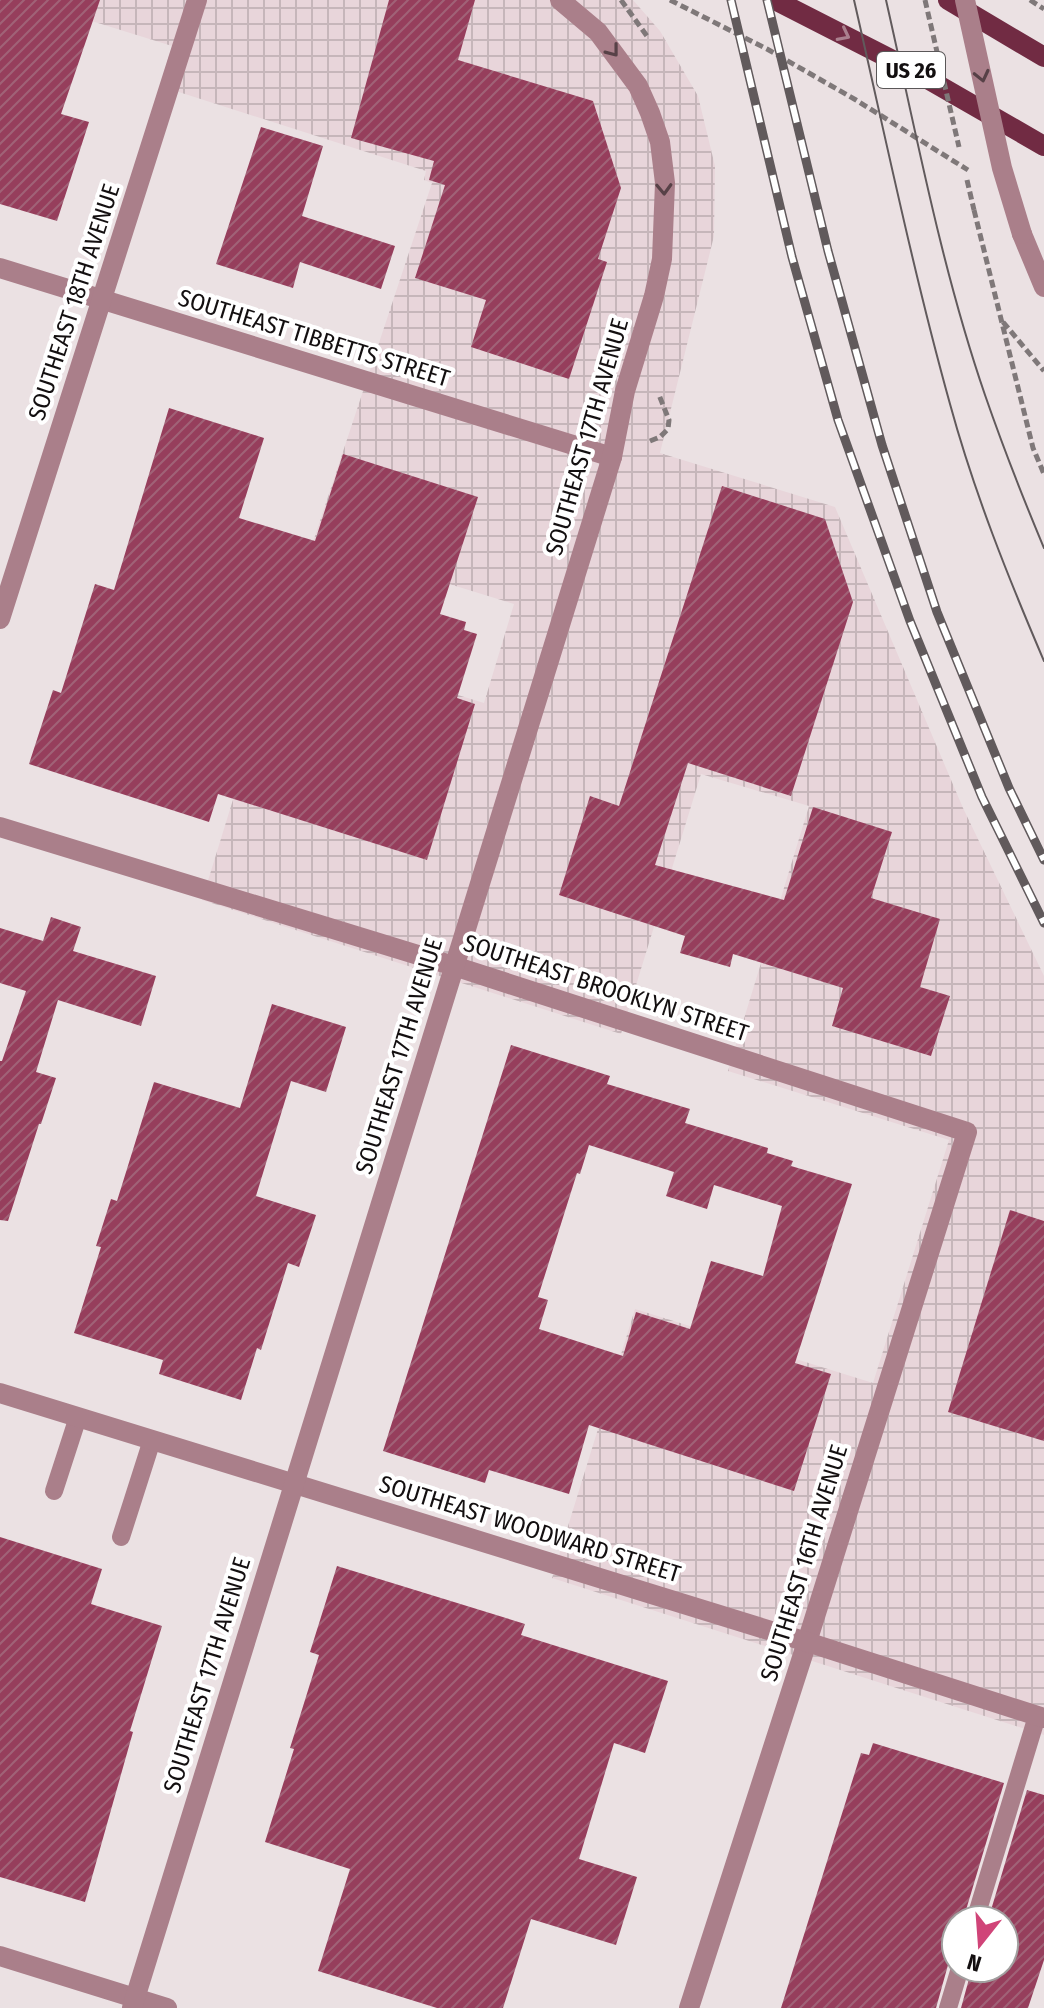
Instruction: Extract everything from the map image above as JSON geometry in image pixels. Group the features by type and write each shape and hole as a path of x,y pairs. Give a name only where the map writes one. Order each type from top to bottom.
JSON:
{"main road":[{"name":"US 26","path":"775,0 912,70 1044,146"},
{"path":"948,0 1044,57"}],"street":[{"name":"SOUTHEAST 18TH AVENUE","path":"0,619 197,0"},
{"name":"SOUTHEAST 17TH AVENUE","path":"134,2003 612,457 625,391 662,259 665,183 660,142 650,113 638,86 617,55 598,32 560,0"},
{"path":"965,0 1002,168 1022,234 1044,287"},
{"name":"SOUTHEAST TIBBETTS STREET","path":"0,268 612,457"},
{"name":"SOUTHEAST BROOKLYN STREET","path":"0,827 454,966 967,1132"},
{"name":"SOUTHEAST 16TH AVENUE","path":"689,2008 967,1132"},
{"name":"SOUTHEAST WOODWARD STREET","path":"0,1393 1041,1717"},
{"path":"0,1956 134,2003 167,2008"}],"lane":[{"path":"54,1491 78,1417"},
{"path":"121,1537 152,1440"},
{"path":"980,1904 1041,1717"},
{"path":"948,2008 955,1984"}],"path":[{"path":"670,0 767,49 970,171"},
{"path":"925,0 1000,318 1033,448 1044,474"},
{"path":"1030,0 1044,9"},
{"path":"1000,318 1044,371"}],"shaded area":[{"path":"24,0 633,0 660,31 698,96 715,166 714,236 660,453 835,507 963,808 1044,976 1044,1735 552,1578 635,1309 873,1383 949,1140 728,1071 809,806 701,774 621,1034 202,900 282,641 484,703 514,604 313,542 432,183 424,180 426,171 160,86 172,46"}],"building":[{"path":"0,0 100,0 61,114 89,122 57,221 0,204"},
{"path":"389,0 475,0 458,60 593,101 621,188 598,259 607,262 569,379 471,347 486,300 415,278 445,185 429,180 434,161 351,138"},
{"path":"261,127 323,146 302,216 395,246 381,289 300,262 293,288 216,264"},
{"path":"169,408 264,438 239,518 315,541 343,454 478,497 440,614 466,622 464,630 477,634 457,698 475,704 427,860 218,794 209,822 29,764 53,690 61,693 95,584 114,590"},
{"path":"722,486 825,519 853,602 791,796 688,763 655,865 784,900 813,807 892,832 871,898 940,919 920,987 950,996 931,1056 832,1026 843,988 733,954 730,967 680,953 685,936 559,895 590,796 619,806"},
{"path":"51,917 81,927 73,951 156,976 141,1026 58,1000 36,1072 56,1078 8,1221 0,1220 0,1061 26,991 0,983 0,928 43,941"},
{"path":"272,1004 346,1027 326,1092 291,1081 256,1196 316,1215 299,1267 288,1263 261,1350 257,1348 241,1400 159,1374 163,1360 74,1333 101,1247 96,1246 111,1199 117,1201 154,1082 240,1108"},
{"path":"511,1045 610,1076 607,1084 690,1109 685,1123 768,1148 767,1153 793,1161 791,1166 852,1184 795,1363 831,1374 794,1491 589,1425 569,1494 489,1470 485,1483 383,1451","holes":["589,1145 674,1172 666,1196 707,1209 714,1185 782,1206 763,1276 711,1261 690,1329 636,1312 623,1356 539,1329 548,1300 538,1297 577,1173 580,1174"]},
{"path":"1010,1210 1044,1221 1044,1441 948,1412"},
{"path":"0,1537 102,1569 91,1604 162,1626 130,1731 133,1732 85,1902 0,1877"},
{"path":"337,1566 525,1624 521,1635 668,1681 645,1753 614,1743 579,1859 637,1877 616,1945 531,1919 503,2008 437,2008 318,1971 350,1869 265,1842 319,1655 310,1652"},
{"path":"873,1743 1004,1783 968,1904 940,1904 940,1984 943,1984 936,2008 781,2008 861,1753 869,1755"},
{"path":"1027,1790 1044,1795 1044,1960 1028,2008 961,2008 968,1984 1020,1984 1020,1904 993,1904"}],"tram line":[{"path":"854,0 950,404 992,534 1044,661"},
{"path":"886,0 930,199 969,347 1013,472 1044,548"}],"railway":[{"path":"731,0 792,257 838,420 910,621 982,797 1044,923"},
{"path":"767,0 828,251 882,445 937,612 1009,788 1044,860"}]}
